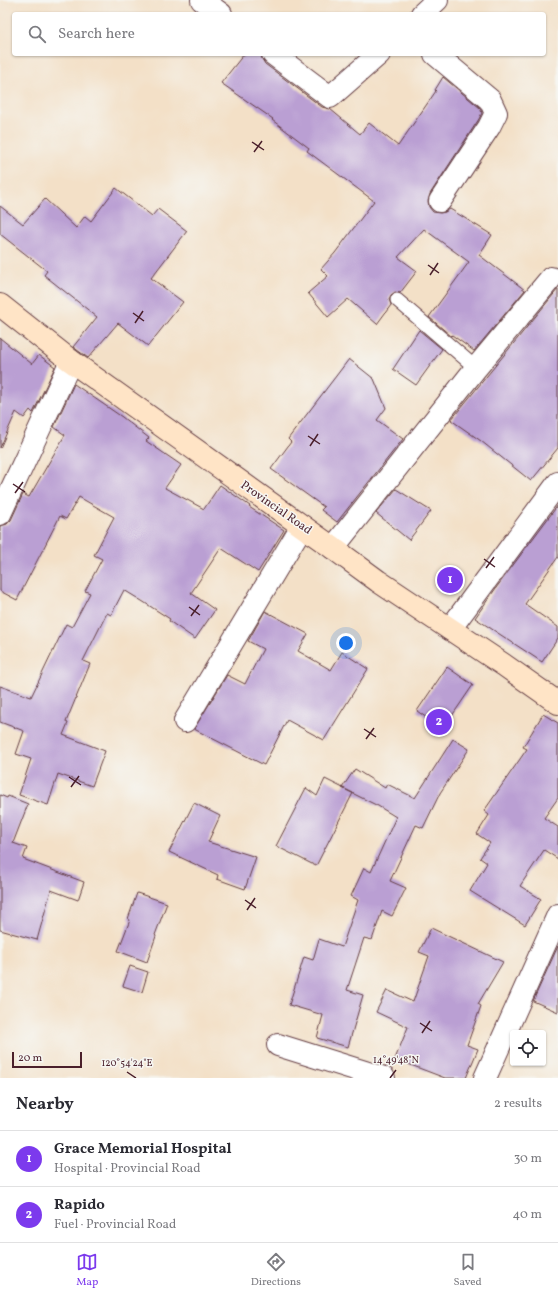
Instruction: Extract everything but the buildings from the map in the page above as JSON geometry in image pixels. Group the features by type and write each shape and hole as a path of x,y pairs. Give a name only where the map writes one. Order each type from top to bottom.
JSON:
{"main road":[{"name":"Provincial Road","path":"0,304 71,361 333,548 378,582 558,703"}],"street":[{"path":"202,0 218,12"},
{"path":"276,56 330,97 377,56"},
{"path":"437,56 490,100 496,113 489,127 440,201"},
{"path":"333,548 476,368 550,278"},
{"path":"0,514 71,361"},
{"path":"450,629 558,482"},
{"path":"185,721 302,526"},
{"path":"485,1078 558,916"},
{"path":"278,1045 384,1078"}],"lane":[{"path":"397,300 476,368"}],"place":[{"name":"Grace Memorial Hospital","path":"450,580"},
{"name":"Rapido","path":"439,722"}]}
